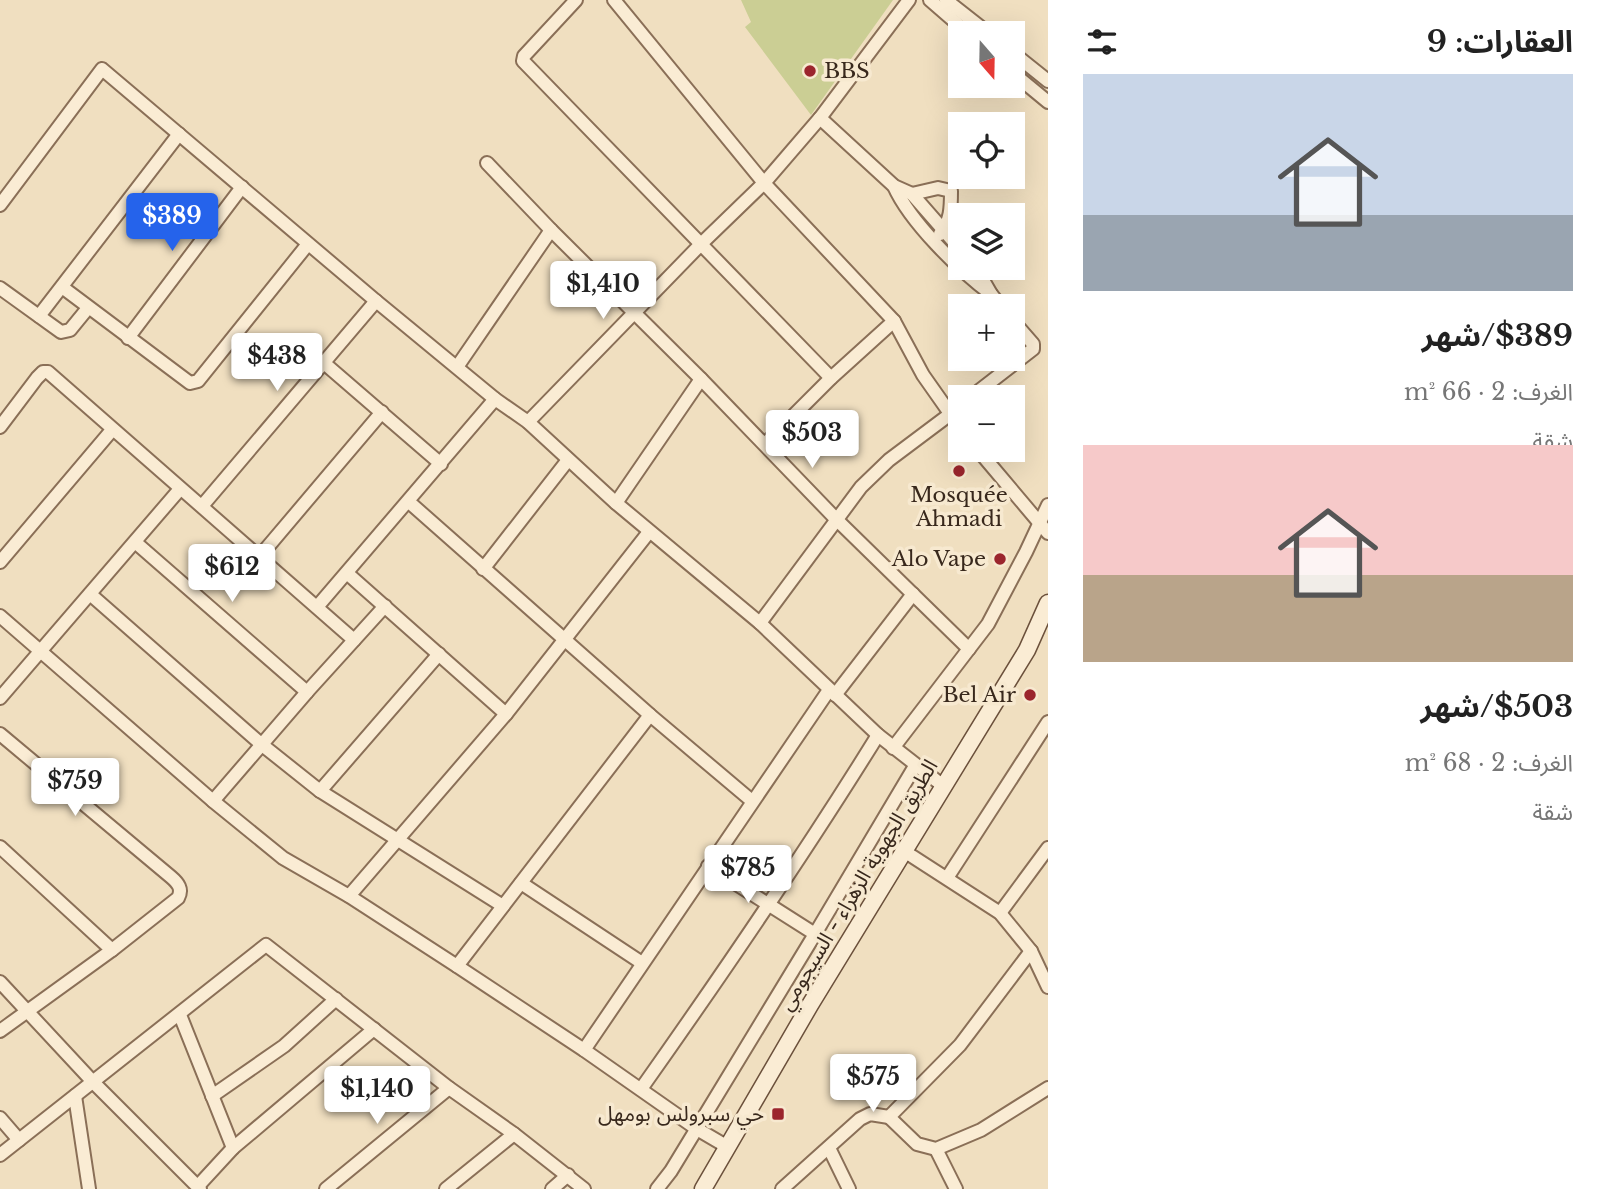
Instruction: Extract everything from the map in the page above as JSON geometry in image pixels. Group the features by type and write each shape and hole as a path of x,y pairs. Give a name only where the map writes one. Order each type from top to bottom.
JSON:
{"main road":[{"name":"الطريق الجهوية الزهراء - السيجومي","path":"702,1189 942,785 1027,650 1048,603"}],"street":[{"path":"576,0 524,55 523,61 831,378"},
{"path":"614,0 764,183 894,321 923,375 948,413"},
{"path":"528,422 764,183 820,118 909,0"},
{"path":"930,0 954,21"},
{"path":"946,0 973,21"},
{"path":"1026,62 1046,76"},
{"path":"0,205 102,69 376,301 495,399 528,422 649,532 760,623 878,735 942,785"},
{"path":"1026,84 1048,102"},
{"path":"820,118 894,186 912,194 948,235"},
{"path":"39,316 179,134"},
{"path":"487,163 836,519 969,649"},
{"path":"894,186 902,203 935,240 972,280 991,294"},
{"path":"128,338 242,187"},
{"path":"912,194 937,188 951,191 951,210 947,225 935,240"},
{"path":"457,367 551,230"},
{"path":"62,287 190,383 197,382 309,244"},
{"path":"983,280 991,294"},
{"path":"0,288 56,330 66,332 88,307"},
{"path":"202,506 376,301"},
{"path":"765,444 831,378 894,321"},
{"path":"1025,335 1033,344 1033,349 1025,355"},
{"path":"324,363 441,464"},
{"path":"0,427 45,371 354,639"},
{"path":"986,385 1005,371"},
{"path":"616,503 701,379"},
{"path":"317,607 495,399"},
{"path":"260,556 382,412"},
{"path":"760,623 836,519 874,473 948,416"},
{"path":"0,562 112,430"},
{"path":"483,569 568,460"},
{"path":"988,462 1044,528"},
{"path":"0,698 180,489"},
{"path":"409,502 650,716 752,801"},
{"path":"893,748 988,625 1044,528 1048,505"},
{"path":"349,896 506,714 649,532"},
{"path":"135,542 307,692"},
{"path":"348,574 506,714"},
{"path":"90,594 261,744 320,791 503,906"},
{"path":"584,1050 752,801 832,692 913,594"},
{"path":"213,801 385,606"},
{"path":"0,616 282,858 349,896 457,966 726,1146"},
{"path":"320,791 439,654"},
{"path":"457,966 650,716"},
{"path":"947,878 1048,722"},
{"path":"0,734 171,877 179,886 180,894 113,950 0,1031"},
{"path":"641,1089 733,958 878,735"},
{"path":"665,1186 915,766"},
{"path":"0,847 113,950"},
{"path":"1000,913 1048,848"},
{"path":"904,850 1000,913 1031,951 1048,987"},
{"path":"708,866 815,934"},
{"path":"521,883 642,963"},
{"path":"0,1155 267,945 449,1088 514,1134 584,1189"},
{"path":"889,1117 899,1110 960,1045 1031,951"},
{"path":"0,982 94,1083 199,1188 233,1148 374,1030"},
{"path":"212,1096 296,1037 336,999"},
{"path":"180,1015 233,1148"},
{"path":"326,1189 449,1088"},
{"path":"782,1189 870,1114 889,1117 917,1144 936,1149 981,1130 1048,1088"},
{"path":"75,1096 89,1189"},
{"path":"0,1118 19,1140"},
{"path":"446,1189 514,1134"},
{"path":"829,1148 849,1189"},
{"path":"936,1149 957,1189"},
{"path":"552,1189 568,1175"}],"green space":[{"name":"BBS","path":"741,0 893,0 811,115 745,27 751,22"}],"place":[{"name":"BBS","path":"810,71"},
{"name":"Mosquée Ahmadi","path":"959,471"},
{"name":"Alo Vape","path":"1000,559"},
{"name":"Bel Air","path":"1030,695"},
{"name":"حي سبرولس بومهل","path":"778,1114"}]}
